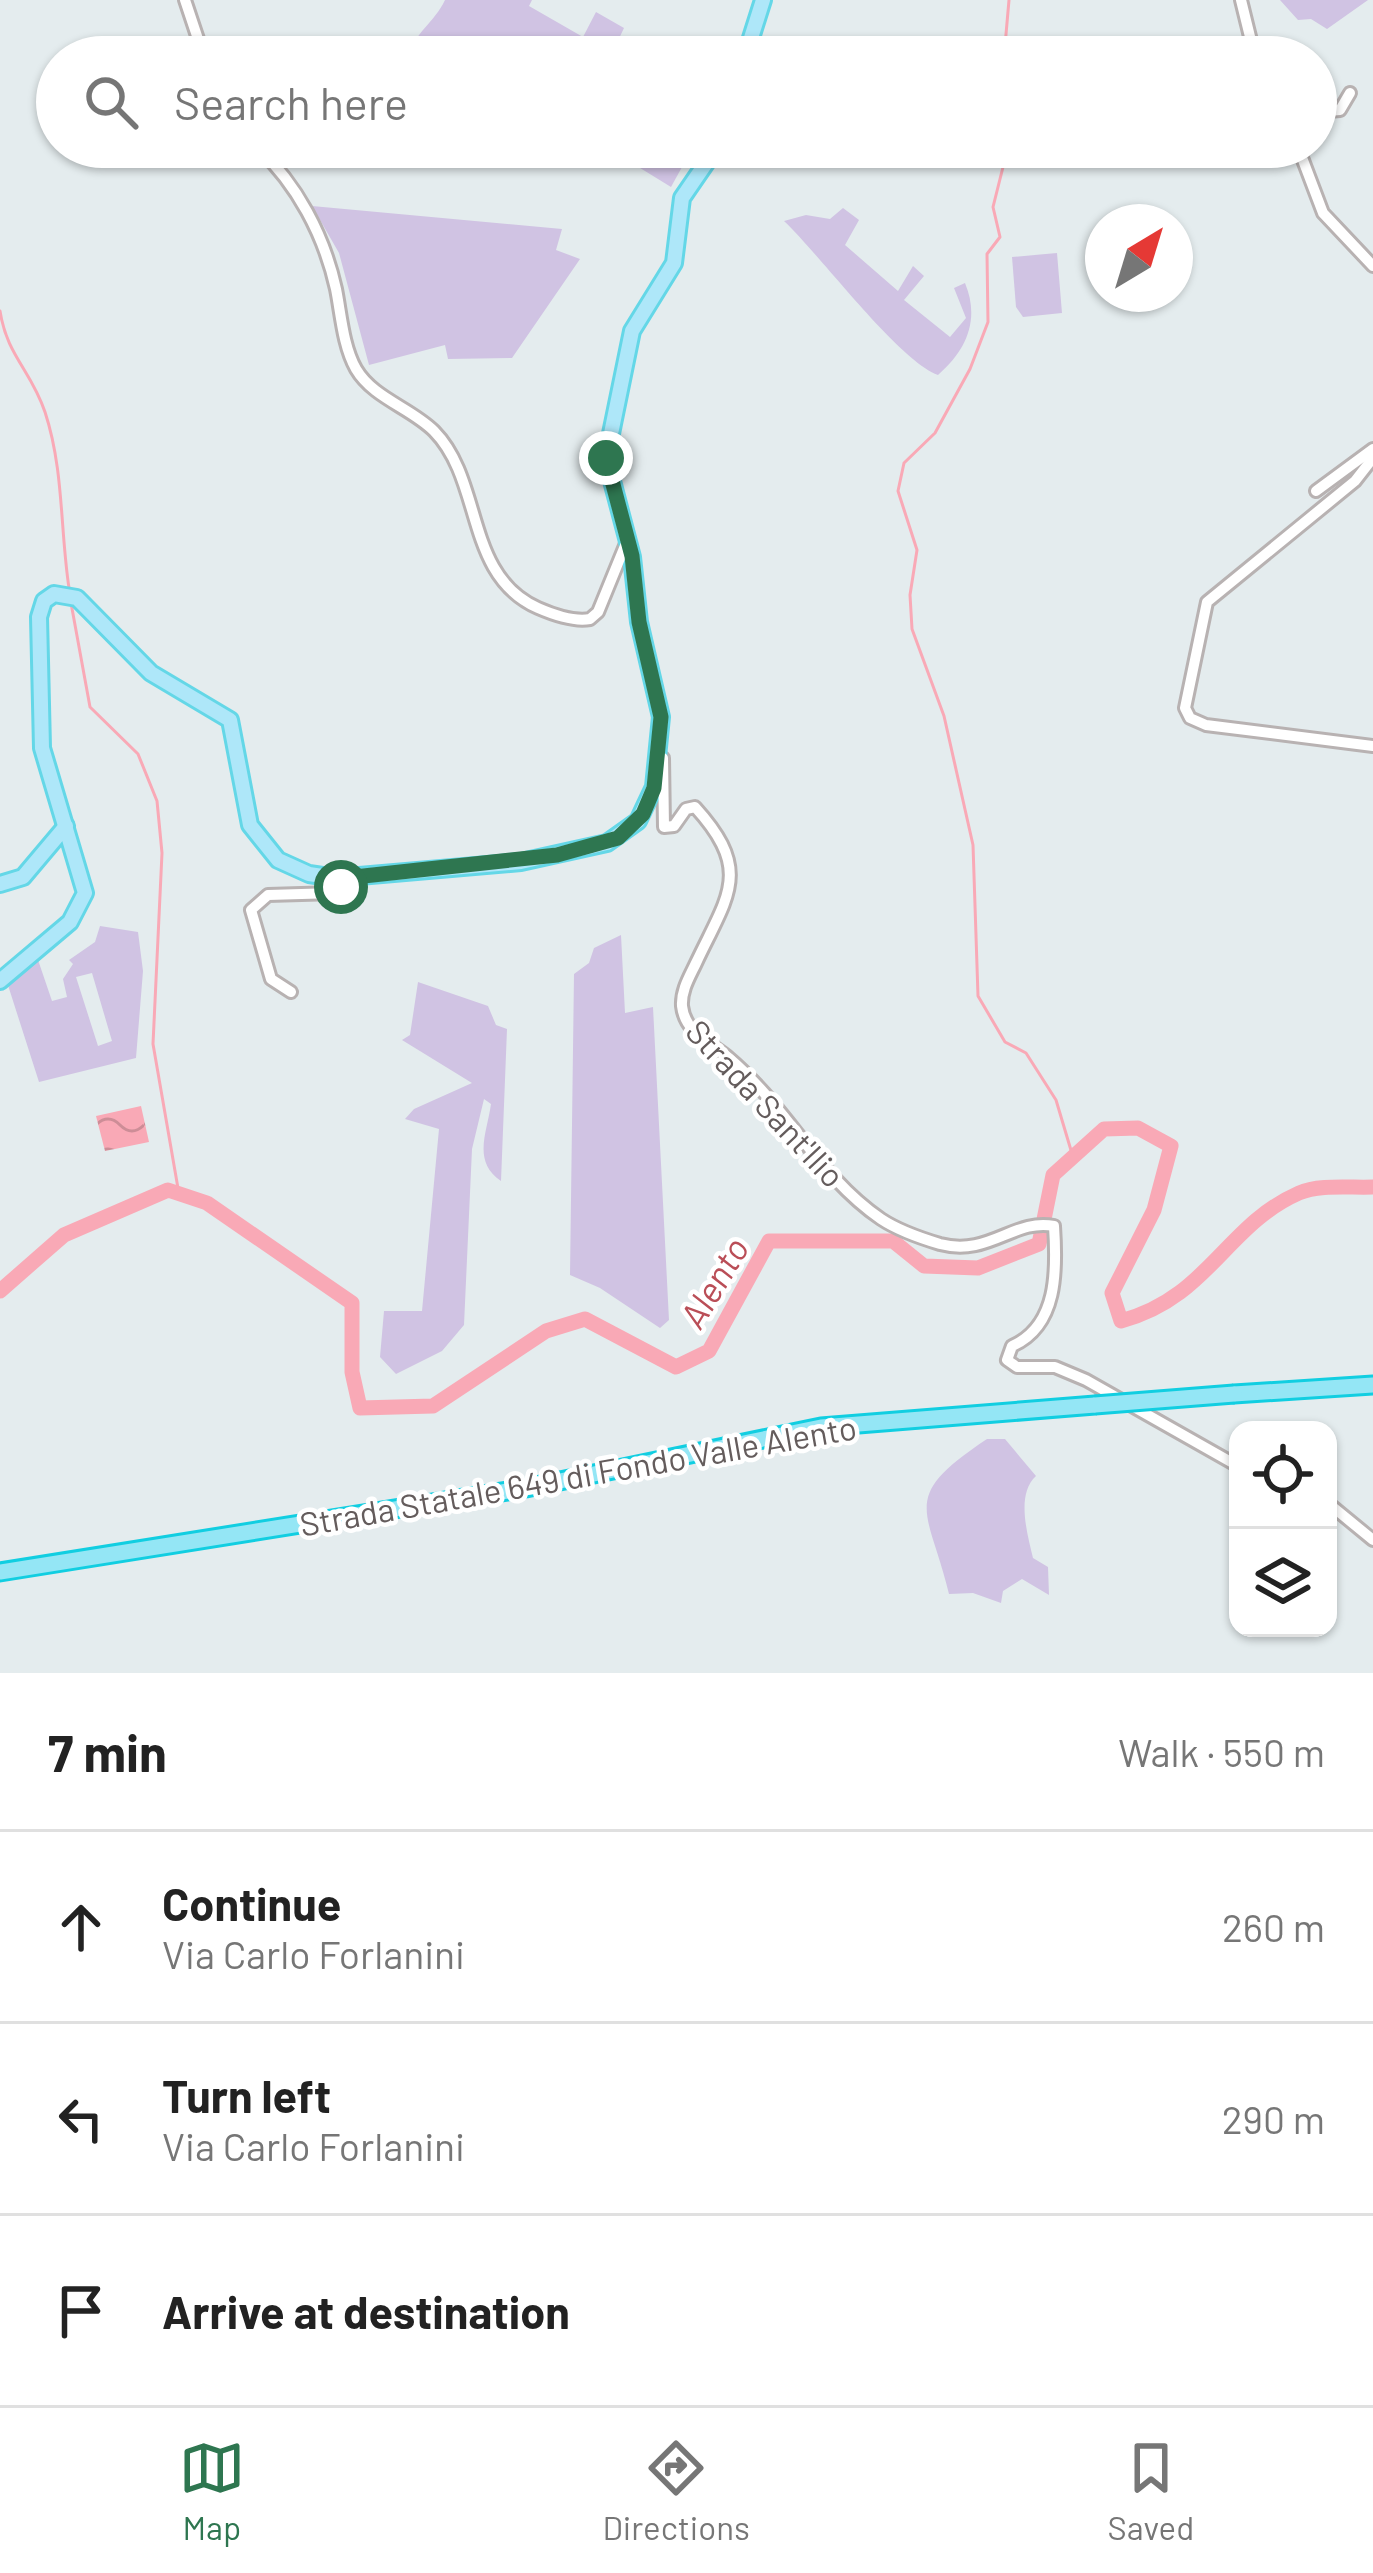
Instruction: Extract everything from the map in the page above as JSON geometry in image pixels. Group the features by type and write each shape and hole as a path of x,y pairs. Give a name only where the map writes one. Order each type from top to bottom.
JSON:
{"highway":[{"name":"Strada Statale 649 di Fondo Valle Alento","path":"0,1572 526,1488 821,1427 1373,1385"}],"main road":[{"path":"752,36 763,0"},
{"path":"0,981 81,906 84,878 42,748 38,700 39,611 44,601 60,593 77,598 151,673 230,720 240,794 263,845 292,867 345,878 521,862 607,843 643,814 652,794 661,717 606,458 632,331 674,263 682,198 703,168"},
{"path":"0,884 23,877 66,826"},
{"path":"42,859 74,850"}],"street":[{"path":"185,0 196,36"},
{"path":"1241,0 1250,36"},
{"path":"1337,110 1350,93"},
{"path":"276,168 291,184 323,244 357,370 436,433 451,457 492,569 511,592 556,616 590,619 598,612 627,542"},
{"path":"1306,168 1323,213 1373,266"},
{"path":"1316,491 1373,449"},
{"path":"1373,458 1355,482 1207,602 1185,708 1190,718 1206,725 1373,746"},
{"name":"Strada Sant'Ilio","path":"658,750 664,827 674,826 686,809 695,807 727,854 733,873 728,900 681,998 686,1022 752,1081 842,1186 883,1220 946,1246 977,1248 1034,1222 1054,1226 1048,1309 1040,1331 1007,1357 1017,1367 1055,1367 1086,1380 1229,1461"},
{"path":"291,992 271,979 264,964 262,934 251,910 268,895 335,892 345,878"},
{"path":"1337,1510 1373,1540"}],"shaded area":[{"path":"445,0 532,0 529,6 581,36 419,36"},
{"path":"1280,0 1368,0 1327,29 1311,19 1298,20"},
{"path":"596,12 624,28 620,36 584,36"},
{"path":"640,168 681,168 671,187"},
{"path":"312,206 562,229 556,250 580,259 512,358 448,359 445,345 369,365 339,253"},
{"path":"843,208 859,220 845,245 898,291 913,266 924,276 904,300 950,337 966,318 954,288 965,283 971,309 968,333 957,355 938,375 921,366 881,329 784,221 806,215 830,219"},
{"path":"1057,253 1062,313 1023,317 1016,307 1012,257"},
{"path":"100,926 138,932 143,971 136,1058 39,1082 6,979 36,954 52,1001 67,997 63,979 73,964 69,960 95,942","holes":["92,973 112,1041 98,1046 76,977"]},
{"path":"621,935 625,1013 653,1007 669,1320 660,1328 600,1288 570,1275 574,974 589,963 594,948"},
{"path":"418,982 488,1006 496,1025 507,1029 501,1181 484,1155 491,1104 484,1099 472,1149 464,1325 442,1351 396,1374 380,1357 384,1311 422,1311 439,1129 405,1119 414,1109 472,1083 402,1040 410,1035"},
{"path":"987,1439 1005,1439 1036,1476 1026,1493 1025,1514 1033,1558 1048,1567 1049,1595 1022,1579 1003,1591 1001,1603 973,1593 949,1594 928,1522 930,1491 959,1459"}],"water":[{"path":"141,1106 149,1142 105,1151 96,1116"}],"waterway":[{"path":"1006,36 1009,0"},
{"path":"1003,168 993,207 1000,237 987,254 988,322 970,369 935,433 904,463 898,491 917,550 910,595 912,629 944,716 973,845 978,996 1005,1042 1026,1053 1056,1100 1073,1157"},
{"path":"0,311 8,340 39,397 51,434 69,588"},
{"path":"71,603 90,707 138,754 157,801 162,853 153,1044 179,1194"},
{"name":"Alento","path":"0,1291 64,1235 168,1190 207,1203 352,1303 352,1372 360,1408 433,1406 546,1331 585,1319 676,1367 709,1351 769,1241 893,1241 924,1266 978,1268 1039,1244 1053,1175 1104,1129 1138,1128 1171,1146 1154,1210 1112,1293 1121,1321 1175,1296 1253,1223 1299,1193 1325,1187 1373,1187"}],"route":[{"path":"341,887 345,878 521,862 596,847 626,833 643,814 654,788 661,717 639,622 632,556 608,482 606,458"}]}
